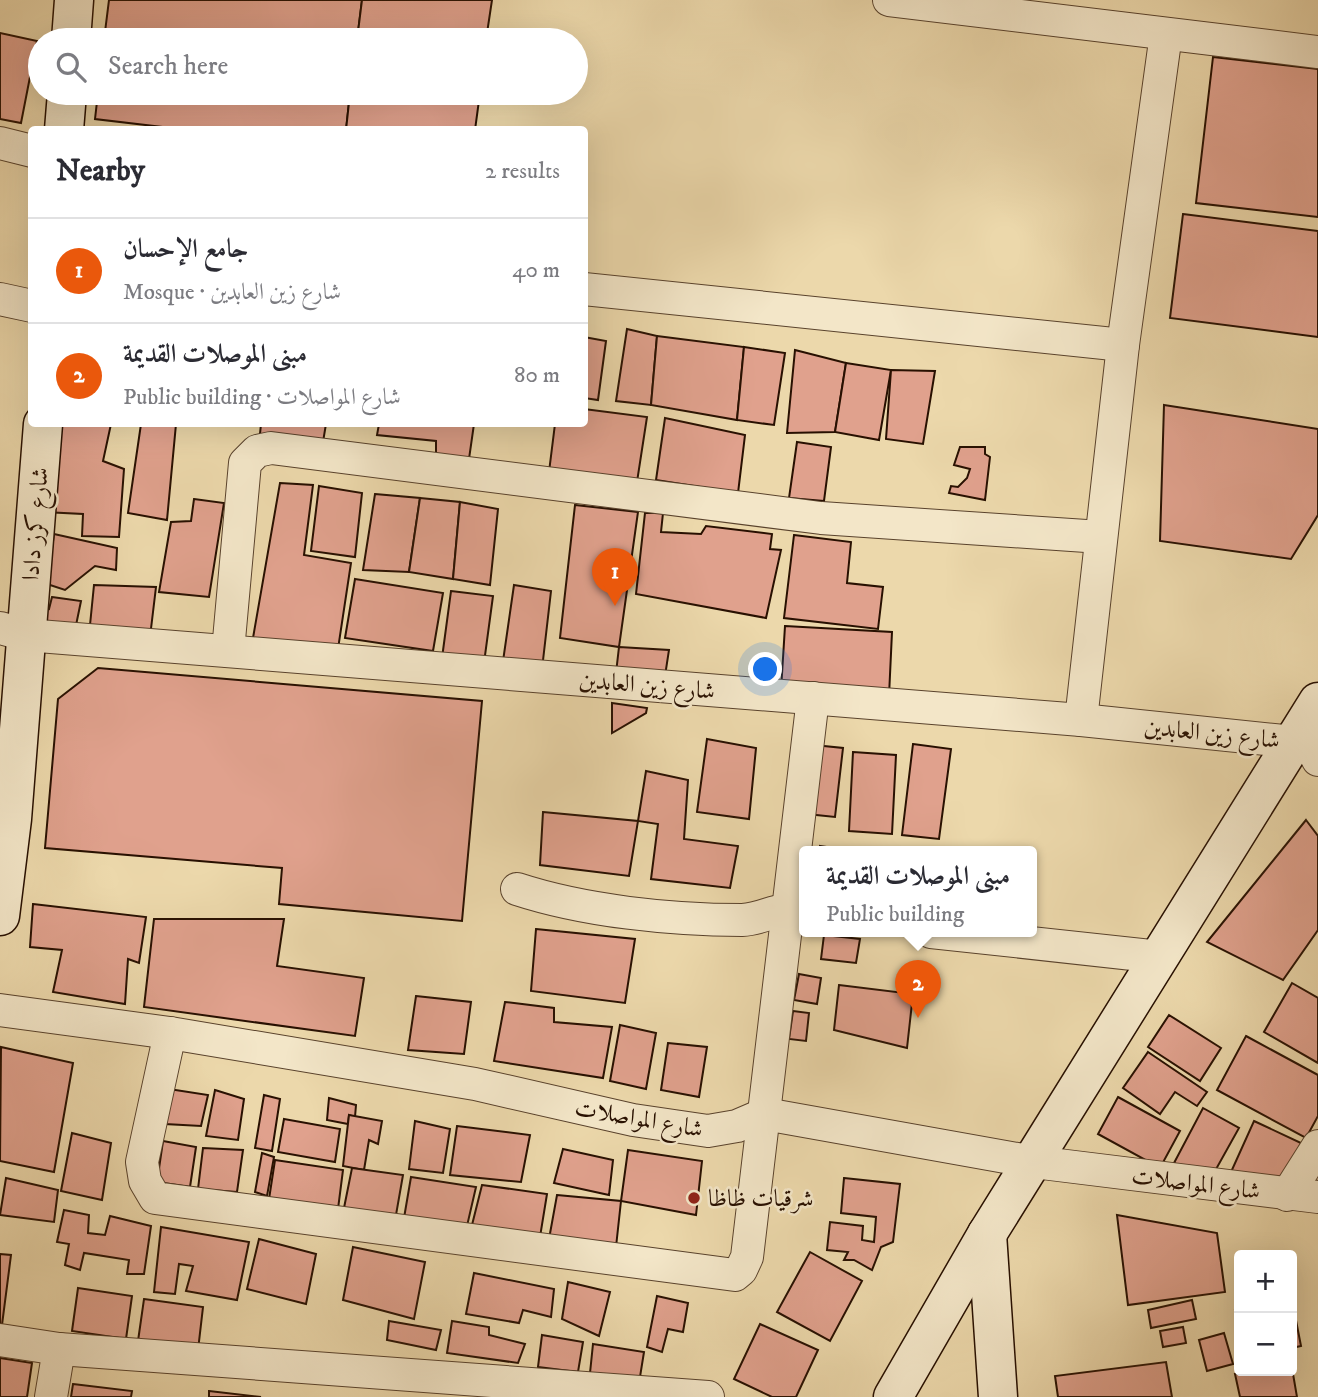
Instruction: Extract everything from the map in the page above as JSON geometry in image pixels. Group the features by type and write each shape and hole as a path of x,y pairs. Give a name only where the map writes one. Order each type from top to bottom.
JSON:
{"main road":[{"path":"72,28 74,0"},
{"path":"64,126 65,105"},
{"name":"شارع كرز دادا","path":"0,916 13,631 43,427"},
{"path":"893,1397 987,1234 1034,1163 1160,957 1310,732"},
{"path":"987,1234 998,1397"}],"street":[{"path":"889,0 1318,52"},
{"path":"1081,720 1123,345 1167,34"},
{"path":"0,143 28,150"},
{"path":"588,289 1123,345"},
{"path":"0,299 28,305"},
{"path":"228,651 244,463 257,451 271,448 821,518 1101,537"},
{"name":"شارع زين العابدين","path":"13,631 1081,720 1310,732"},
{"path":"801,846 813,698"},
{"path":"170,1033 142,1162 145,1181 155,1198 735,1275 747,1257 799,871"},
{"path":"517,889 538,896 644,914 743,920 796,908"},
{"path":"977,937 1160,957"},
{"name":"شارع المواصلات","path":"0,1010 170,1033 475,1084 633,1120 708,1131 737,1126 765,1114 1034,1163 1318,1197"},
{"path":"1287,1195 1318,1146"},
{"path":"0,1340 59,1349 577,1392 708,1397"},
{"path":"51,1397 59,1349"}],"building":[{"path":"109,0 362,0 358,28 106,28"},
{"path":"362,0 492,0 488,28 358,28"},
{"path":"0,33 28,39 28,87 21,123 0,119"},
{"path":"1213,57 1318,69 1318,217 1196,203"},
{"path":"97,105 349,105 346,126 154,126 95,119"},
{"path":"349,105 478,105 476,126 346,126"},
{"path":"1183,214 1318,231 1318,337 1170,318"},
{"path":"627,329 657,336 651,405 616,401"},
{"path":"657,336 744,347 737,420 651,405"},
{"path":"588,338 606,341 598,400 588,399"},
{"path":"744,347 785,353 774,425 737,420"},
{"path":"795,350 846,363 835,432 787,433"},
{"path":"846,363 891,370 879,440 835,432"},
{"path":"891,370 935,371 923,444 886,439"},
{"path":"1164,405 1318,429 1318,515 1291,559 1160,541"},
{"path":"588,410 647,417 637,482 549,472 555,427 588,427"},
{"path":"665,418 745,435 738,493 656,480"},
{"path":"52,427 110,427 103,461 124,469 119,537 82,536 83,514 44,512"},
{"path":"141,427 176,427 167,520 128,513"},
{"path":"261,427 326,427 323,442 260,434"},
{"path":"378,427 474,427 469,459 436,456 436,441 377,435"},
{"path":"797,442 831,447 824,501 789,498"},
{"path":"960,447 985,447 985,454 990,457 985,500 949,493 951,486 958,487 967,478 970,469 954,465"},
{"path":"280,483 313,485 304,555 351,563 338,649 253,638"},
{"path":"319,486 362,493 355,557 311,551"},
{"path":"375,494 420,498 409,572 363,570"},
{"path":"420,498 460,502 453,579 409,572"},
{"path":"194,499 224,503 209,597 159,592 171,522 191,521"},
{"path":"460,502 498,509 490,585 453,579"},
{"path":"575,505 638,512 619,647 560,638"},
{"path":"645,513 663,513 661,532 701,534 706,526 772,534 770,549 781,550 766,618 636,594"},
{"path":"54,534 117,548 116,570 95,566 65,590 47,584"},
{"path":"794,535 851,542 847,583 883,587 878,629 784,618"},
{"path":"355,579 443,593 433,651 345,638"},
{"path":"94,585 156,587 150,637 89,635"},
{"path":"514,585 551,591 542,669 502,668"},
{"path":"451,591 493,596 484,663 442,658"},
{"path":"52,597 81,601 74,635 31,632 33,606 49,609"},
{"path":"785,626 892,632 889,696 781,690"},
{"path":"619,647 669,650 665,676 616,673"},
{"path":"98,668 482,701 462,921 279,904 282,868 45,848 58,699"},
{"path":"612,703 647,708 646,713 612,733"},
{"path":"707,739 756,748 749,819 697,812"},
{"path":"913,744 951,749 939,839 902,835"},
{"path":"814,745 843,748 835,817 807,814"},
{"path":"853,752 896,755 892,834 849,831"},
{"path":"646,771 688,780 684,839 738,846 730,888 651,879 658,824 638,821"},
{"path":"543,812 638,821 629,876 540,865"},
{"path":"1306,820 1318,836 1318,930 1283,980 1207,942"},
{"path":"33,904 146,917 139,963 128,959 125,1004 53,992 62,950 30,947"},
{"path":"154,919 284,919 277,966 364,978 355,1036 144,1007"},
{"path":"536,929 635,939 625,1003 531,991"},
{"path":"824,937 860,939 856,963 821,959"},
{"path":"799,974 821,978 817,1004 794,1000"},
{"path":"1292,983 1318,998 1318,1063 1264,1032"},
{"path":"839,985 913,994 907,1048 834,1030"},
{"path":"416,996 471,1002 464,1054 408,1050"},
{"path":"505,1002 554,1008 554,1022 612,1027 603,1078 494,1061"},
{"path":"793,1011 809,1013 806,1041 789,1039"},
{"path":"1169,1015 1221,1048 1200,1081 1148,1047"},
{"path":"620,1025 656,1033 646,1089 610,1081"},
{"path":"1246,1036 1318,1075 1318,1116 1306,1138 1217,1090"},
{"path":"668,1043 707,1047 699,1097 661,1090"},
{"path":"1,1047 73,1063 54,1172 0,1161"},
{"path":"1148,1052 1207,1092 1197,1106 1175,1092 1160,1114 1123,1088"},
{"path":"169,1089 208,1095 201,1126 165,1124"},
{"path":"215,1090 244,1099 238,1140 206,1136"},
{"path":"264,1095 280,1099 272,1151 255,1148"},
{"path":"1118,1097 1180,1131 1160,1168 1098,1134"},
{"path":"329,1098 356,1105 355,1117 349,1115 348,1124 327,1120"},
{"path":"1203,1108 1239,1128 1210,1180 1174,1163"},
{"path":"349,1115 382,1121 378,1144 369,1140 364,1170 343,1166"},
{"path":"284,1119 340,1129 335,1162 278,1152"},
{"path":"415,1121 450,1129 443,1173 409,1169"},
{"path":"1254,1121 1301,1143 1278,1193 1231,1172"},
{"path":"457,1126 530,1135 521,1182 450,1175"},
{"path":"72,1133 111,1143 102,1200 61,1191"},
{"path":"163,1141 196,1147 190,1187 157,1182"},
{"path":"203,1148 243,1150 237,1192 198,1189"},
{"path":"563,1149 613,1160 609,1195 554,1183"},
{"path":"628,1150 702,1161 696,1215 621,1201"},
{"path":"262,1153 274,1157 267,1196 255,1192"},
{"path":"275,1160 343,1170 338,1209 269,1199"},
{"path":"352,1168 403,1175 396,1215 344,1208"},
{"path":"411,1177 476,1187 467,1226 404,1218"},
{"path":"6,1178 58,1190 54,1222 0,1215"},
{"path":"844,1178 900,1184 893,1242 881,1247 872,1270 854,1260 844,1260 848,1252 827,1250 830,1222 863,1226 862,1240 874,1242 876,1217 841,1213"},
{"path":"482,1185 547,1194 540,1237 471,1229"},
{"path":"557,1195 621,1201 616,1247 549,1239"},
{"path":"64,1210 89,1215 88,1233 105,1235 110,1216 151,1226 144,1274 127,1274 129,1260 84,1253 80,1270 65,1265 69,1244 57,1242"},
{"path":"1117,1215 1217,1233 1225,1292 1128,1305"},
{"path":"161,1227 249,1242 237,1300 186,1291 193,1266 179,1264 175,1294 154,1292"},
{"path":"259,1239 316,1254 306,1304 247,1289"},
{"path":"353,1247 425,1262 414,1319 343,1300"},
{"path":"810,1252 862,1281 830,1341 777,1312"},
{"path":"0,1254 11,1255 2,1325 0,1324"},
{"path":"474,1273 554,1289 551,1317 523,1310 519,1323 466,1314"},
{"path":"568,1282 610,1292 599,1336 562,1319"},
{"path":"78,1288 132,1296 126,1339 72,1331"},
{"path":"657,1296 688,1303 683,1332 668,1329 662,1352 647,1347"},
{"path":"144,1299 203,1307 198,1350 138,1341"},
{"path":"1192,1300 1196,1319 1151,1328 1148,1310"},
{"path":"389,1321 441,1330 436,1350 387,1340"},
{"path":"452,1321 489,1327 489,1335 525,1344 518,1363 447,1353"},
{"path":"760,1324 818,1350 796,1397 772,1397 734,1379"},
{"path":"1297,1326 1301,1346 1297,1347"},
{"path":"1183,1327 1186,1343 1163,1347 1160,1331"},
{"path":"1224,1333 1233,1364 1207,1371 1199,1340"},
{"path":"542,1335 583,1342 578,1372 538,1367"},
{"path":"593,1344 644,1352 640,1377 590,1373"},
{"path":"0,1358 32,1363 27,1397 0,1397"},
{"path":"1166,1362 1172,1397 1058,1397 1055,1376"},
{"path":"1235,1376 1293,1376 1297,1397 1240,1397"},
{"path":"73,1384 132,1391 131,1397 71,1397"},
{"path":"209,1391 261,1397 209,1397"}],"place":[{"name":"جامع الإحسان","path":"615,606"},
{"name":"مبنى الموصلات القديمة","path":"918,1018"},
{"name":"شرقيات ظاظا","path":"694,1198"}]}
